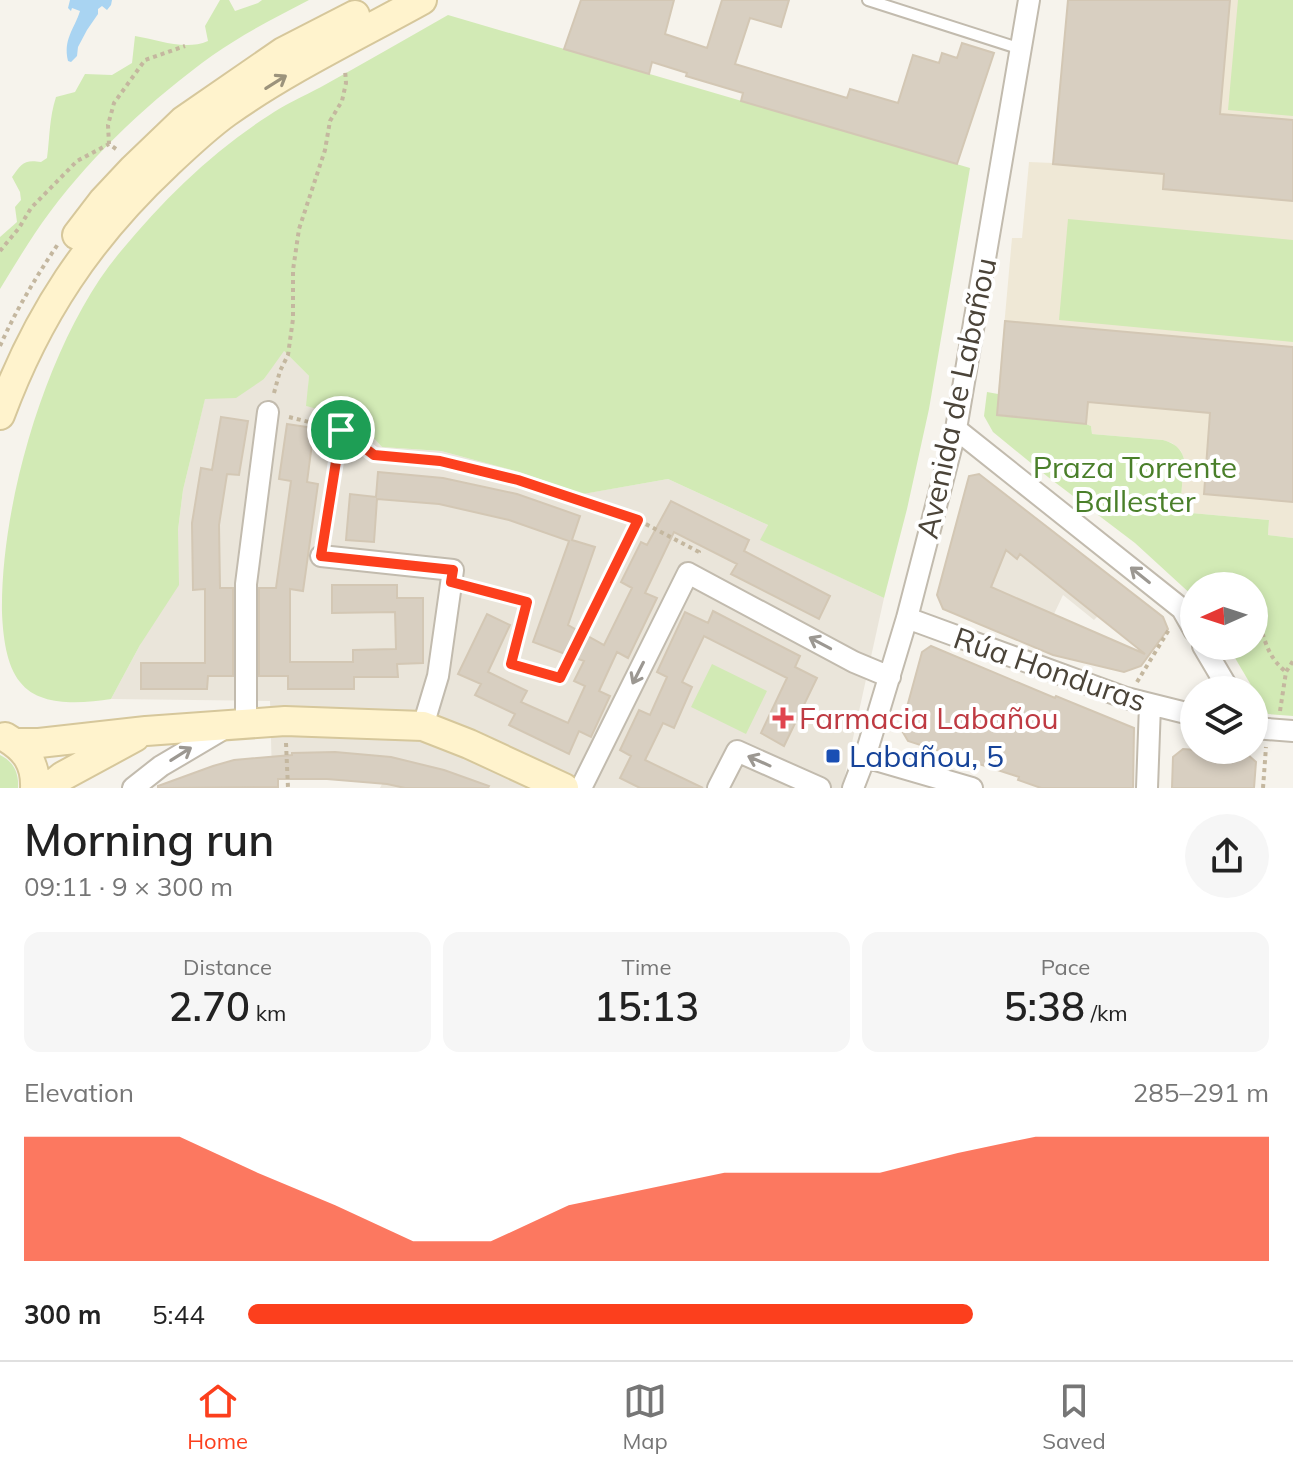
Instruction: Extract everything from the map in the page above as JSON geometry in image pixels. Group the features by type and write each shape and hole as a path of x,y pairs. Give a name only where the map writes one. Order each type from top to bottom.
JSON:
{"street":[{"path":"0,367 36,294 74,239 103,201 183,121 283,52 385,0"},
{"path":"0,415 15,374 71,273 139,190 226,113 344,42 422,0"},
{"name":"Avenida de Labañou","path":"853,788 907,618 956,429 1029,0"},
{"path":"240,723 246,584 268,412"},
{"path":"956,429 1180,607"},
{"path":"321,556 453,570 438,676 423,726"},
{"path":"581,788 688,573 854,662 890,677"},
{"name":"Rúa Honduras","path":"907,618 1126,698 1180,712"},
{"path":"1147,788 1150,705"},
{"path":"5,736 39,743 146,731 285,721 423,726 564,788"},
{"path":"133,788 161,766 240,723"},
{"path":"48,788 63,776 146,731"},
{"path":"5,736 27,755 34,769 35,788"},
{"path":"718,788 737,751 820,788"},
{"path":"865,757 972,788"}],"lane":[{"path":"868,0 1021,49"}],"path":[{"path":"109,144 108,125 114,103 145,60 185,46"},
{"path":"345,67 346,83 342,101 330,121 325,150 299,229 293,270 293,319 288,355 268,412 341,430 374,455 440,461 505,476 638,520 699,552 688,573"},
{"path":"109,144 116,149"},
{"path":"0,251 31,208 77,161 109,144"},
{"path":"321,556 341,430"},
{"path":"451,582 527,602 511,664 560,678 638,520"},
{"path":"1126,698 1180,612"},
{"path":"1268,650 1276,664 1286,672"},
{"path":"1263,788 1286,672 1293,661"},
{"path":"287,755 288,788"}],"shaded area":[{"path":"1068,0 1293,0 1293,538 1268,535 1269,520 1180,512 1184,459 1172,443 1092,434 1089,425 999,414 998,394 1012,238 1022,238 1029,162 1053,163"},
{"path":"283,350 309,376 307,406 357,420 382,447 441,451 519,472 582,494 668,479 768,525 761,540 884,598 842,788 380,788 386,776 272,776 270,701 111,699 140,645 178,530 183,490 205,398 264,379"},
{"path":"1002,547 1016,558 1020,554 1098,616 1094,620 1063,595 1054,614 991,587"}],"green space":[{"path":"220,0 229,0 235,11 262,0 309,0 213,55 126,128 67,190 30,240 0,289 0,237 17,222 15,207 21,200 12,177 24,164 47,158 56,97 75,92 85,74 112,75 132,63 135,36 181,45 208,41 205,26"},
{"path":"1238,0 1293,0 1293,116 1228,110"},
{"path":"448,15 970,168 929,409 884,598 760,540 768,525 668,479 583,494 519,472 441,451 382,447 357,420 306,406 309,376 284,351 264,379 236,398 205,399 183,490 178,530 179,585 140,645 111,699 62,702 29,690 11,667 3,631 4,569 10,522 20,472 51,374 95,286 154,213 227,145 281,108"},
{"path":"1068,219 1293,240 1293,342 1059,320"},
{"name":"Praza Torrente Ballester","path":"987,392 998,394 998,412 1002,416 1086,424 1091,426 1092,434 1163,440 1179,449 1184,459 1180,512 1269,520 1268,535 1293,538 1293,716 1268,714 1268,676 1246,676 1236,660 1268,660 1268,572 1180,572 1180,584 1135,543 993,432 984,416"},
{"path":"712,664 767,691 746,734 691,707"},
{"path":"0,755 15,768 18,788 0,788"}],"water":[{"path":"70,0 112,0 107,10 102,6 98,9 78,47 77,56 71,62 68,61 67,47 80,11 68,8"}],"building":[{"path":"581,0 674,0 665,34 707,48 722,0 789,0 781,27 750,18 735,64 847,98 850,89 898,103 913,55 939,63 942,53 957,58 962,43 994,53 957,164 741,101 743,93 652,62 649,74 564,49"},
{"path":"1068,0 1230,0 1220,114 1293,120 1293,201 1163,189 1164,174 1053,164"},
{"path":"1005,321 1293,347 1293,502 1204,494 1210,413 1088,402 1086,424 997,415"},
{"path":"221,417 248,421 239,475 227,474 219,525 220,588 233,588 233,676 208,676 207,689 141,689 141,663 205,663 205,589 193,590 192,523 201,468 212,470"},
{"path":"287,424 314,428 307,482 318,484 303,591 290,589 290,662 353,662 353,650 396,649 395,612 332,613 332,585 397,585 397,598 423,598 423,663 397,664 398,677 354,677 354,689 288,689 288,676 259,676 259,588 276,588 291,481 279,479"},
{"path":"378,472 443,478 517,494 580,516 572,540 595,547 568,625 604,645 632,588 621,582 641,542 647,545 671,501 749,540 744,551 830,596 819,619 731,574 737,564 674,532 645,593 657,598 628,658 617,652 599,691 610,696 591,737 579,731 569,754 509,725 515,714 475,695 481,684 458,674 487,614 510,625 488,672 527,691 521,702 568,723 585,686 574,681 584,661 533,642 569,541 509,520 439,504 377,499 374,542 346,540 350,494 376,497"},
{"path":"979,474 1163,617 1168,629 1141,666 1124,672 1053,655 943,609 937,595 969,476","holes":["1006,550 1017,559 1020,554 1145,654 991,587"]},
{"path":"713,611 800,656 795,667 817,678 784,746 761,733 787,678 704,636 682,682 692,687 674,728 663,723 645,760 703,788 640,788 620,778 631,756 620,750 639,710 650,715 667,677 657,672 685,612 708,623"},
{"path":"931,646 1134,728 1133,788 1041,788 1018,780 1019,777 908,741 901,729 922,652"},
{"path":"1180,751 1180,764 1256,764 1254,788 1172,788 1173,757"},
{"path":"335,752 391,757 444,770 489,786 405,788 327,779 278,779 278,787 158,788 234,760"}],"place":[{"name":"Farmacia Labañou","path":"783,718"},
{"name":"Labañou, 5","path":"833,756"}],"route":[{"path":"341,430 374,455 440,461 518,480 638,520 560,678 511,664 527,602 451,582 453,570 321,556 341,430"}]}
